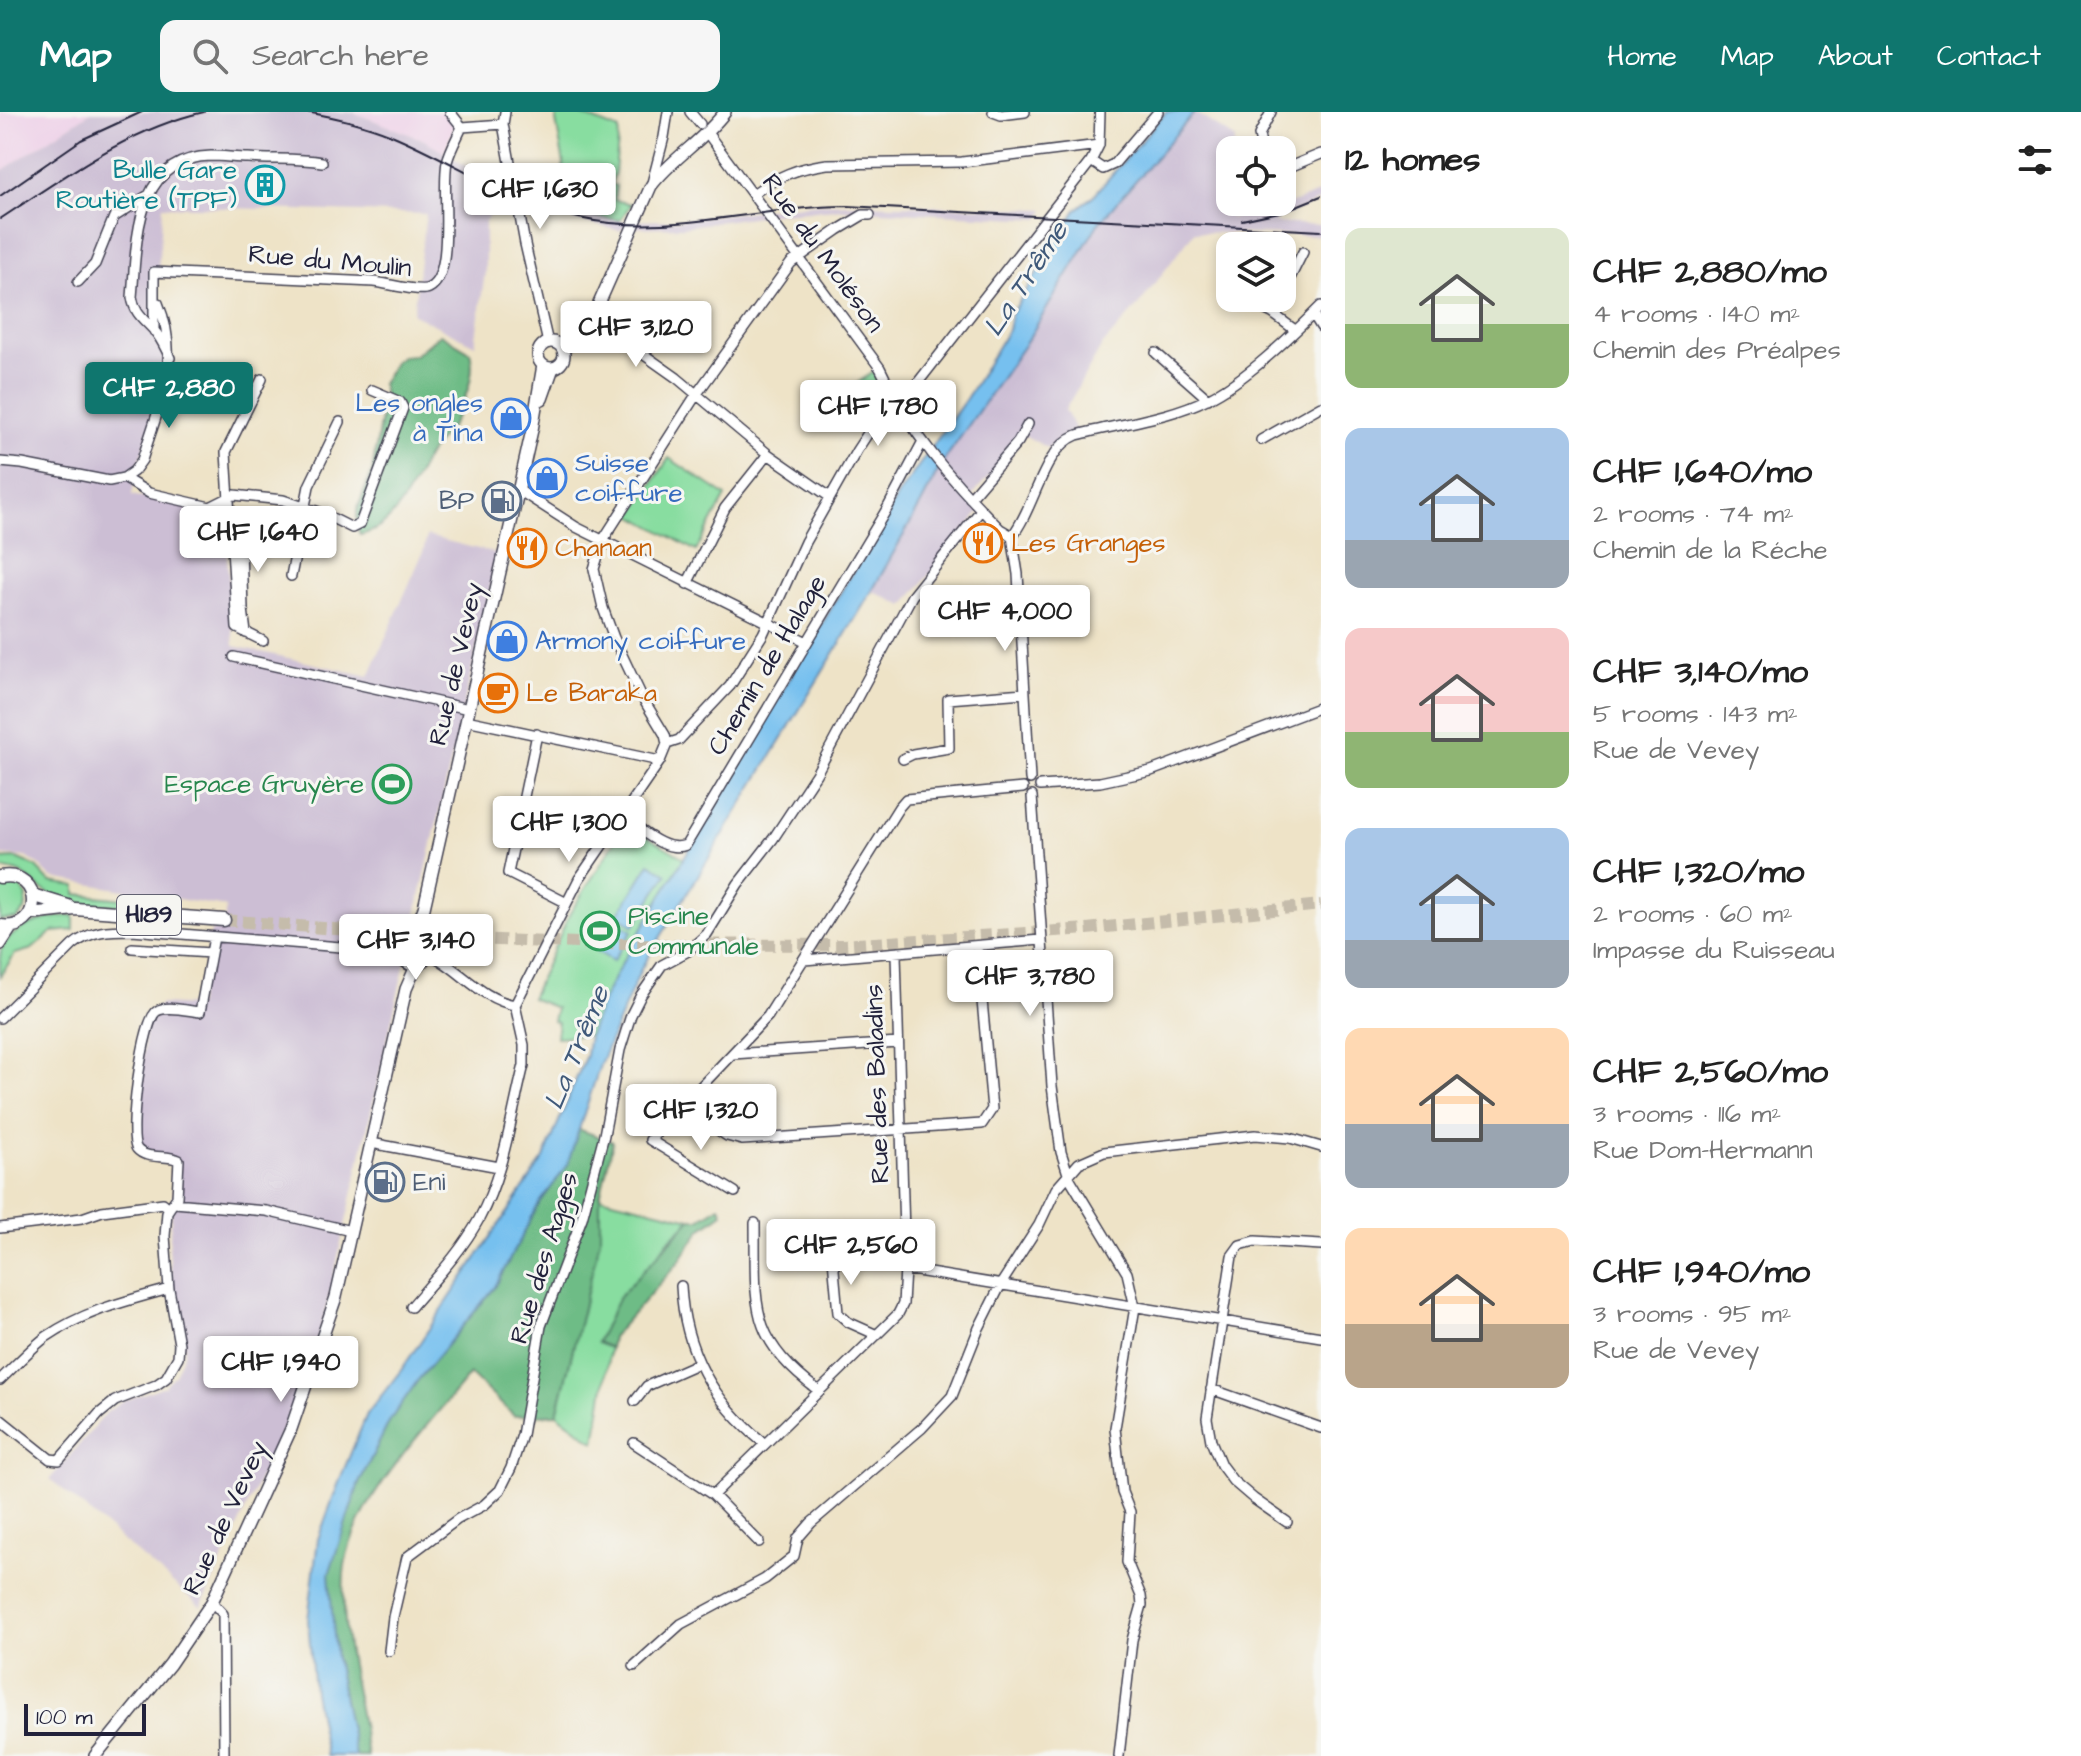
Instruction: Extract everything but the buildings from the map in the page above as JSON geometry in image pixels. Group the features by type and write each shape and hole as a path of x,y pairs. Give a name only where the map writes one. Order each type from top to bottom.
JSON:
{"highway":[{"path":"0,877 10,876 21,880 32,895 75,909"},
{"path":"0,944 6,927 22,923 30,914 32,895"},
{"path":"30,914 75,909"},
{"name":"H189","path":"75,909 224,920"}],"main road":[{"path":"563,349 582,336 592,318 651,186 704,129 725,112"},
{"path":"548,343 556,343 563,349 562,362 548,367 539,352 548,343"},
{"name":"Rue de Vevey","path":"95,1756 170,1664 212,1602 291,1429 311,1376 336,1297 517,489 548,367"}],"street":[{"path":"450,112 462,127 503,124"},
{"path":"505,112 503,124 525,244 548,343"},
{"path":"651,186 668,112"},
{"name":"Rue du Moléson","path":"690,112 880,368 896,403 923,445 981,510 1012,536"},
{"path":"993,112 1001,115 1025,112"},
{"path":"667,744 679,740 730,686 752,655 805,542 880,415 909,394 1091,161 1099,145 1100,112"},
{"path":"1091,161 1103,169 1114,164 1158,112"},
{"path":"1259,136 1271,112"},
{"name":"Rue du Moulin","path":"156,297 154,272 374,282 421,291 429,288 439,277 441,269 445,245 447,162 462,127"},
{"path":"753,194 778,177 805,167 962,162 1099,145"},
{"path":"1296,164 1321,154"},
{"path":"170,358 154,331 140,319 132,297 141,215 147,196 157,180 189,161 209,156 267,159"},
{"path":"78,282 95,264 114,217 147,196"},
{"path":"411,1307 456,1255 479,1219 494,1185 524,1065 524,1045 515,1005 565,902 660,761 667,744 614,638 603,608 594,569 603,540 696,395 791,263 838,230 863,215 870,215"},
{"path":"1296,266 1303,252"},
{"path":"154,331 156,297"},
{"path":"0,462 109,481 124,478 134,471 142,460 166,382 170,358 163,314 156,297"},
{"path":"1030,779 1017,571 1012,536 1025,517 1055,452 1064,441 1077,435 1171,412 1208,399 1237,381 1317,310 1321,327"},
{"path":"1272,313 1295,330"},
{"path":"592,318 677,378 768,454 830,497"},
{"path":"1156,353 1208,399"},
{"path":"262,379 226,452 228,498 235,525 239,600 237,628 263,641"},
{"path":"124,478 149,493 210,507 234,495 283,500 352,528 360,524 403,408 400,402 372,390"},
{"path":"1261,440 1321,406"},
{"path":"291,576 309,486 340,422"},
{"path":"970,498 1018,442 1028,424"},
{"name":"Chemin de Halage","path":"622,817 667,845 679,848 686,845 923,445"},
{"path":"687,584 725,508 768,454"},
{"path":"0,455 22,464"},
{"path":"517,489 576,527 807,642"},
{"name":"Rue des Agges","path":"389,1651 393,1617 407,1557 458,1519 484,1505 500,1490 511,1468 522,1435 541,1326 582,1218 604,1135 620,1050 636,1005 655,972 699,943 707,934 738,884 773,839 816,774 912,596 981,510"},
{"path":"235,525 240,518 261,522"},
{"path":"234,657 537,734 660,761"},
{"path":"903,759 913,754 949,748 948,699 1024,693"},
{"path":"1040,786 1100,782 1151,771 1321,707"},
{"path":"537,734 508,873 565,902"},
{"path":"1030,779 1040,786 1038,793 1032,796 1026,794 1023,788 1030,779"},
{"path":"735,1192 650,1140 768,1016 906,799 1023,788"},
{"path":"1032,796 1056,1126 1069,1177 1127,1273 1135,1307 1115,1428 1122,1492 1130,1512 1127,1562 1142,1605 1132,1640 1119,1756"},
{"path":"0,1018 63,953 91,934 124,930 413,952 501,1003 515,1005"},
{"path":"0,1419 50,1459 59,1460 99,1414 115,1401 166,1378 178,1357 165,1236 179,1160 138,1151 134,1122 142,1052 151,1016 157,1010 200,1012 214,937"},
{"path":"804,960 1041,940"},
{"path":"682,1106 727,1136 742,1140 982,1124 992,1109 977,946"},
{"path":"132,948 211,953"},
{"name":"Rue des Baladins","path":"713,1495 898,1314 903,1304 905,1269 896,954"},
{"path":"733,1054 898,1043"},
{"path":"634,1666 681,1624 765,1579 794,1556 798,1538 811,1523 922,1428 952,1396 979,1328 1001,1284 1039,1225 1056,1189 1079,1163 1104,1152 1264,1135 1290,1138 1321,1147"},
{"path":"371,1143 499,1167"},
{"path":"0,1228 82,1218 102,1211 163,1203 266,1211 351,1231"},
{"path":"755,1223 756,1295 762,1326 771,1346 787,1366 819,1391"},
{"path":"831,1237 838,1313 848,1322 877,1335"},
{"path":"1287,1522 1233,1481 1221,1465 1211,1441 1207,1418 1232,1256 1240,1245 1255,1241 1321,1245"},
{"path":"905,1269 1321,1337"},
{"path":"681,1286 685,1323 713,1391 736,1420 765,1444"},
{"path":"0,1380 45,1338 82,1317 128,1299 169,1289"},
{"path":"635,1401 647,1386 699,1363"},
{"path":"1211,1389 1321,1428"},
{"path":"634,1443 713,1495 759,1542"},
{"path":"212,1602 223,1614 224,1756"}],"shaded area":[{"path":"0,112 91,112 0,172"},
{"path":"91,112 352,112 424,140 477,173 527,197 582,215 620,221 680,220 818,203 1045,209 1040,219 838,209 779,213 682,227 621,228 621,231 566,218 505,196 485,221 485,272 475,345 413,314 426,214 163,206 156,297 165,343 166,382 137,468 132,495 224,517 234,646 369,676 423,552 427,536 498,554 327,1305 294,1404 201,1607 50,1479 108,1411 124,1401 164,1386 175,1375 184,1354 169,1251 175,1164 173,1160 133,1146 150,1012 161,1004 197,1006 211,930 223,931 226,907 52,878 37,863 25,857 0,855 0,172"},
{"path":"352,112 455,112 456,123 444,153 424,140"},
{"path":"1195,112 1231,136 1216,136 1216,216 1283,216 1274,220 1275,223 1321,225 1321,236 1296,235 1296,232 1194,232 1141,302 1101,347 1065,410 1075,428 1047,448 1024,435 970,498 981,510 904,606 872,591 941,465 1027,341 1098,224"},
{"path":"1321,192 1321,200 1296,211 1296,202"}],"green space":[{"path":"558,112 574,112 619,130 611,184 616,186 614,200 631,204 620,220 582,215 550,204 564,164 556,121"},
{"path":"440,334 470,352 472,370 465,398 453,423 430,452 394,513 373,531 360,535 357,510 372,472 384,399 382,384 395,361 403,356 415,355"},
{"path":"873,372 881,383 871,407 847,391"},
{"path":"669,458 726,496 696,551 632,515"},
{"name":"Piscine Communale","path":"626,824 684,858 623,961 589,1035 556,1037 558,1022 553,1021 556,1008 531,998 570,913"},
{"path":"16,858 35,866 50,882 76,886 76,894 142,901 141,907 100,905 51,895 25,876 0,869 0,859"},
{"path":"13,882 27,896 25,910 17,919 0,920 0,883"},
{"path":"74,915 74,930 52,932 32,949 15,954 0,976 1,950 14,934 44,920"},
{"path":"578,1129 613,1142 600,1197 600,1239 557,1414 514,1416 470,1374 413,1442 375,1494 349,1548 344,1574 347,1642 367,1756 355,1756 336,1659 328,1574 359,1483 390,1420 418,1380 495,1287 539,1204 567,1166"},
{"path":"600,1197 691,1219 667,1242 597,1343 610,1348 595,1442 557,1414 600,1239"},
{"path":"720,1206 723,1213 701,1229 678,1263 612,1337 610,1348 597,1342 619,1297 691,1219 699,1219"}],"water":[{"path":"1166,112 1195,112 1098,224 1027,341 941,465 872,591 641,969 601,1062 567,1166 539,1204 495,1287 418,1380 390,1420 359,1483 329,1574 336,1659 355,1756 326,1756 314,1692 308,1620 318,1539 367,1414 402,1369 544,1158 586,1055 589,1035 603,999 623,961 900,492 968,396 1008,330 1011,315 1076,210 1095,194"},
{"path":"650,863 667,874 634,926 618,915"},
{"path":"615,921 632,931 613,961 596,951"}],"tunnel":[{"path":"224,920 448,938 601,944 843,945 1087,929 1321,905"}],"railway":[{"path":"0,196 81,140 142,112"},
{"path":"0,219 123,142 204,112"},
{"path":"306,112 389,134 529,202 579,218 612,223 679,223 813,207 847,206 1321,231"},
{"path":"1242,220 1284,211 1321,196"}],"place":[{"name":"Bulle Gare Routière (TPF)","path":"265,185"},
{"name":"Les ongles à Tina","path":"511,418"},
{"name":"Suisse coiffure","path":"547,478"},
{"name":"BP","path":"502,501"},
{"name":"Les Granges","path":"983,543"},
{"name":"Chanaan","path":"527,548"},
{"name":"Armony coiffure","path":"507,641"},
{"name":"Le Baraka","path":"498,693"},
{"name":"Espace Gruyère","path":"392,784"},
{"name":"Piscine Communale","path":"600,931"},
{"name":"Eni","path":"385,1182"}],"water label":[{"name":"La Trême","path":"1026,279"},
{"name":"La Trême","path":"577,1048"}]}
